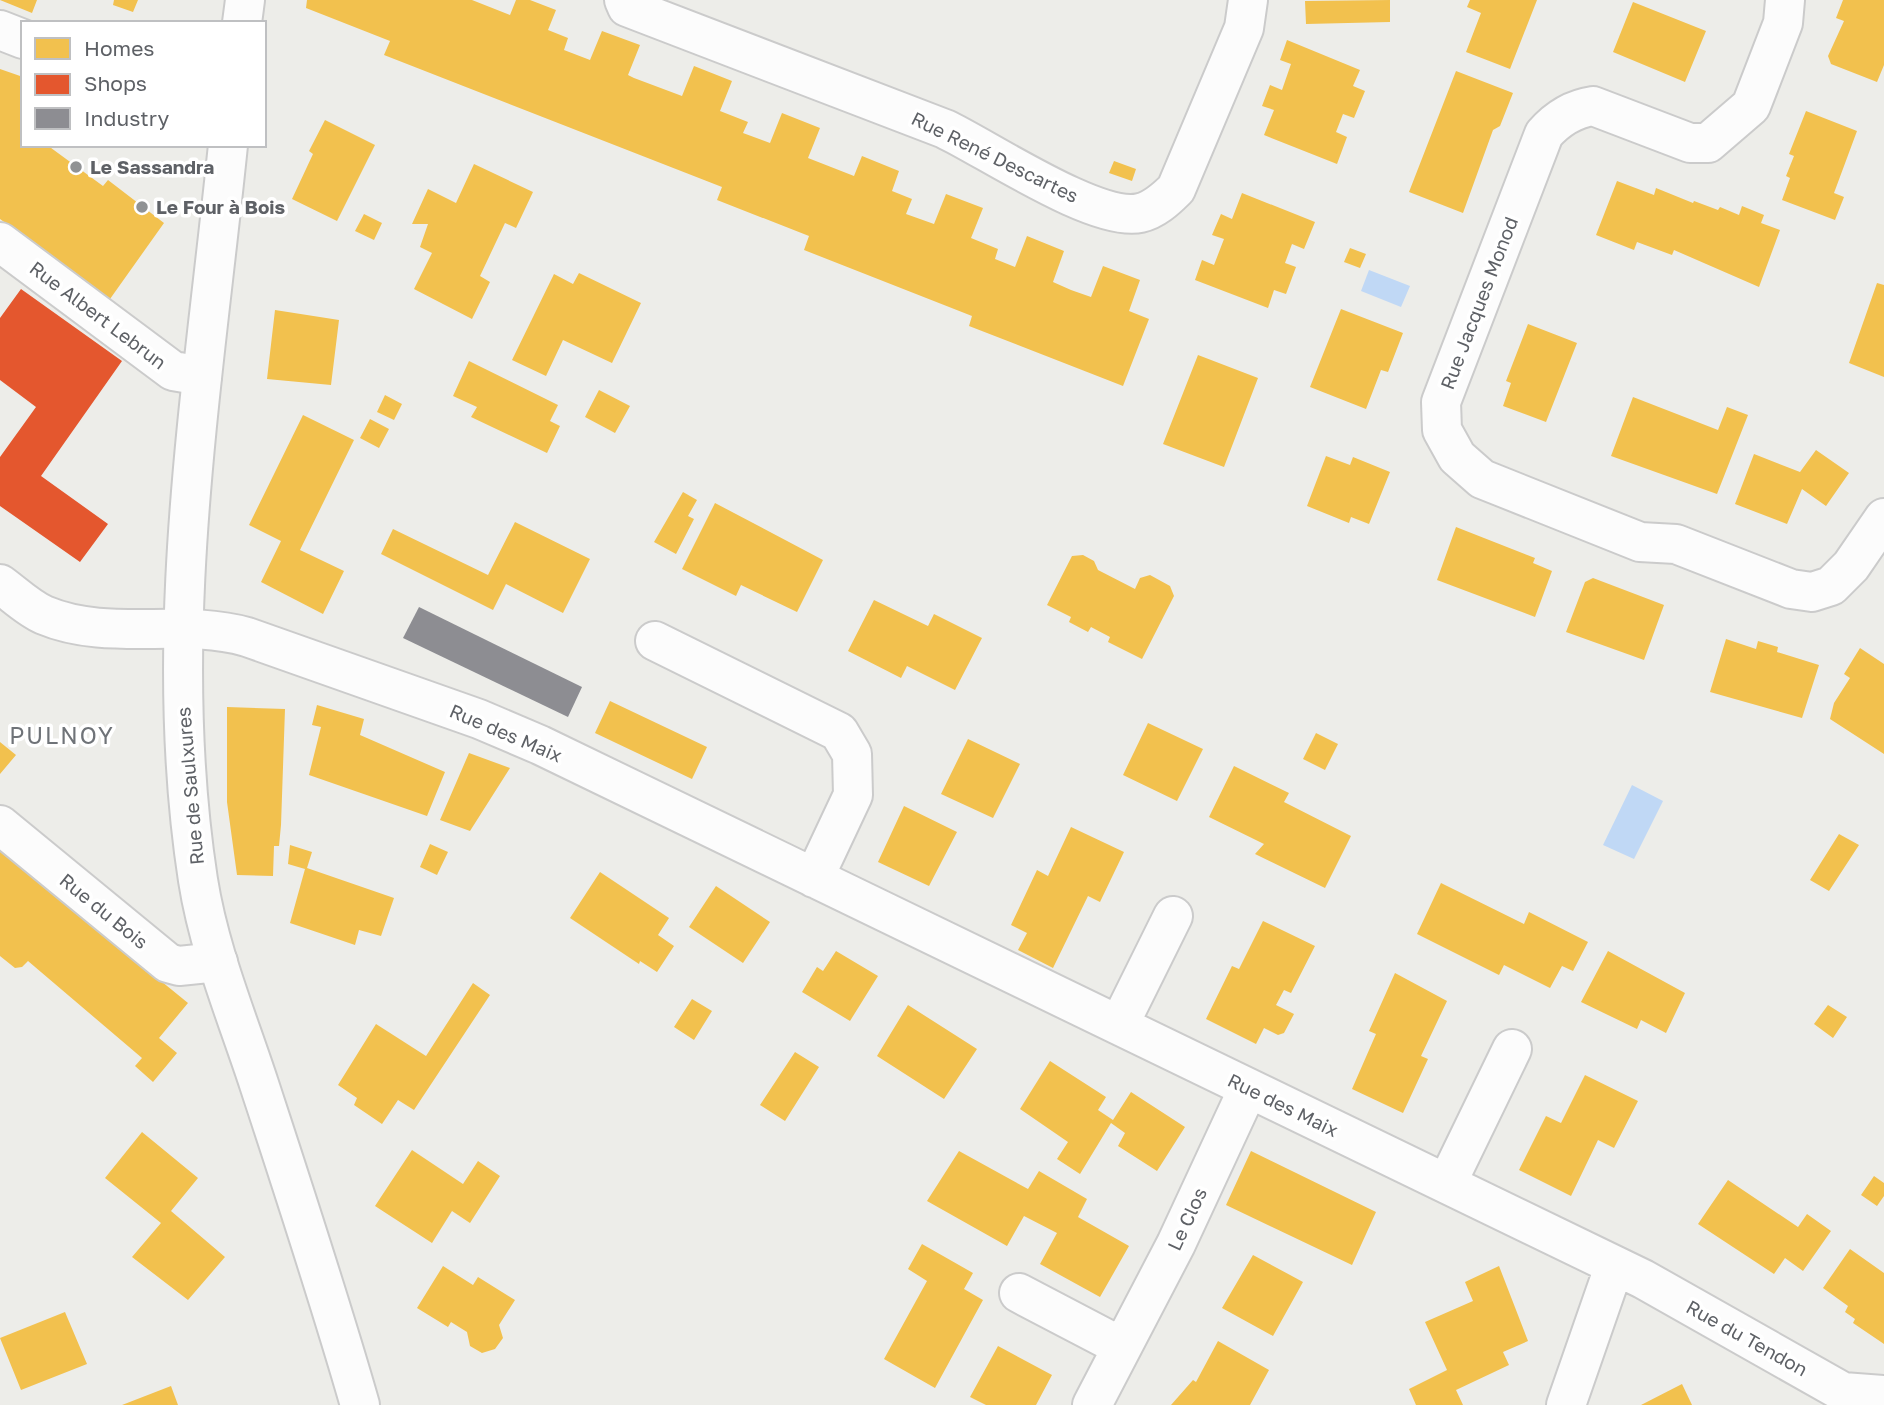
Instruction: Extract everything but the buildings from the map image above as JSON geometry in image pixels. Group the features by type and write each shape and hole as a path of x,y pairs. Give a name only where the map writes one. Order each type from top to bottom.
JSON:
{"street":[{"path":"242,21 245,0"},
{"name":"Rue René Descartes","path":"624,0 627,7 945,129 985,148 1034,179 1112,212 1140,214 1161,203 1175,189 1244,28 1248,0"},
{"name":"Rue Jacques Monod","path":"1785,0 1783,23 1751,106 1708,143 1690,143 1593,106 1580,108 1556,120 1544,134 1441,402 1442,430 1457,457 1482,479 1640,542 1676,544 1791,589 1812,592 1831,586 1851,566 1884,518"},
{"path":"0,30 21,37"},
{"name":"Rue de Saulxures","path":"228,147 186,550 183,739 199,881 218,962 329,1297 360,1405"},
{"name":"Rue Albert Lebrun","path":"0,242 173,371 202,376"},
{"name":"Rue des Maix","path":"0,584 41,614 65,622 95,628 183,627 223,630 478,719 552,751 1447,1183 1614,1267"},
{"path":"655,641 839,732 852,754 853,795 814,878"},
{"name":"Rue du Bois","path":"0,825 168,963 180,966 218,962"},
{"path":"1119,1025 1174,916"},
{"path":"1447,1183 1512,1049"},
{"name":"Le Clos","path":"1092,1405 1176,1244 1248,1088"},
{"path":"1566,1405 1614,1267"},
{"name":"Rue du Tendon","path":"1614,1267 1643,1279 1843,1392 1884,1395"},
{"path":"1019,1293 1122,1348"}],"water":[{"path":"1369,270 1410,286 1401,307 1361,291"},
{"path":"1632,785 1663,801 1634,859 1603,845"}],"place":[{"name":"Le Sassandra","path":"76,167"},
{"name":"Le Four à Bois","path":"142,207"}],"district":[{"name":"PULNOY","path":"62,736"}]}
